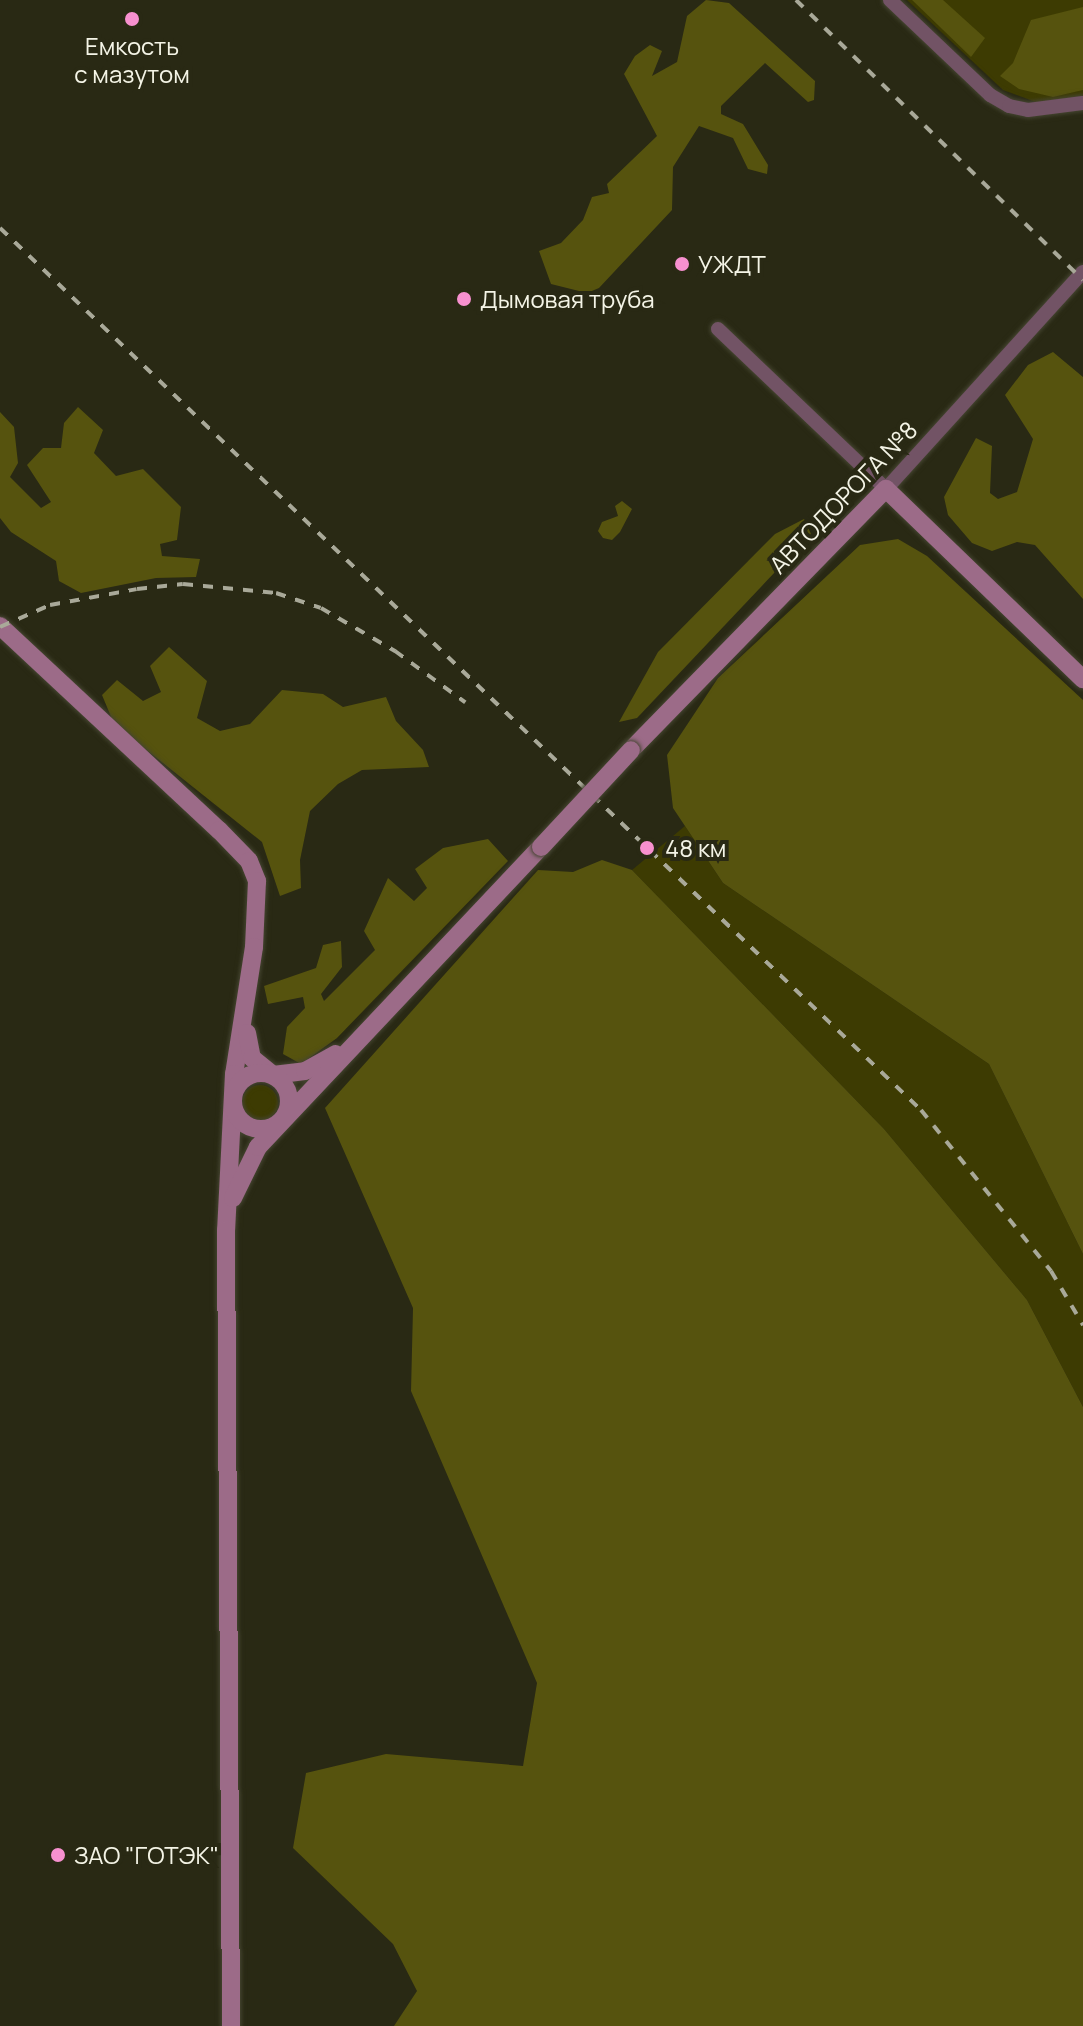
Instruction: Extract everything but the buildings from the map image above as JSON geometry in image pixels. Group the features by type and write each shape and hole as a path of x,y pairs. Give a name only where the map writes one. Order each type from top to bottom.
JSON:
{"street":[{"path":"890,0 990,95 1009,106 1028,110 1083,103"},
{"name":"АВТОДОРОГА №8","path":"356,1041 631,750 886,489 1083,272"},
{"path":"718,329 1083,679"},
{"path":"0,626 249,861 258,905 233,1098 226,1230 231,2026"},
{"path":"248,998 249,1052 289,1096 282,1122"},
{"path":"282,1122 252,1128 238,1116 233,1098 245,1079 305,1071 356,1041"},
{"path":"226,1230 243,1170 356,1041"}],"shaded area":[{"path":"706,0 729,3 815,81 814,100 808,102 765,63 721,106 721,114 743,124 768,165 767,174 748,169 733,138 699,126 673,167 672,210 599,288 587,293 551,284 539,251 561,243 583,220 592,197 609,193 607,184 657,136 624,74 635,56 650,45 662,51 652,76 677,62 687,16"},
{"path":"907,0 1083,0 1083,99 1041,104 1003,90"},
{"path":"912,0 943,0 985,38 971,57"},
{"path":"1083,7 1083,90 1053,97 1019,89 1000,76 1013,63 1031,20"},
{"path":"1053,352 1083,377 1083,599 1035,545 1017,542 992,551 972,543 948,515 944,497 976,438 992,446 990,493 998,499 1017,492 1033,439 1005,395 1028,365"},
{"path":"78,407 103,430 94,453 116,476 143,469 181,507 177,540 160,544 162,556 200,559 196,577 156,578 81,593 59,581 56,561 11,532 0,518 0,412 14,427 18,463 10,477 41,508 51,502 27,465 43,448 61,448 64,423"},
{"path":"622,501 632,509 612,540 603,538 598,531 602,522 618,516 615,506"},
{"path":"804,519 811,534 637,718 619,722 658,652 775,534"},
{"path":"898,539 927,556 1083,700 1083,1254 989,1064 723,883 673,808 667,755 718,678 860,545"},
{"path":"169,647 207,681 197,718 220,731 250,724 282,690 323,694 343,707 386,697 396,721 423,750 429,767 362,770 338,784 310,811 300,860 301,888 280,896 262,842 114,724 102,695 117,680 143,701 161,692 150,666"},
{"path":"685,826 723,883 989,1064 1083,1254 1083,1407 1027,1300 884,1129 632,870"},
{"path":"488,839 508,861 337,1038 301,1064 283,1054 287,1027 305,1008 303,997 268,1004 264,986 316,968 323,945 341,941 342,967 321,994 324,1001 375,950 364,931 388,878 414,901 427,888 415,869 443,848"},
{"path":"602,860 632,870 884,1129 1027,1300 1083,1407 1083,2026 394,2026 417,1991 393,1944 293,1848 306,1773 386,1754 523,1766 537,1683 411,1391 413,1308 325,1108 538,870 573,872"},
{"path":"260,1085 273,1090 278,1103 273,1116 260,1121 247,1116 242,1103 247,1090"}],"railway":[{"path":"796,0 1083,280"},
{"path":"0,228 921,1110 1051,1271 1083,1325"},
{"path":"0,627 50,605 137,589 183,584 276,593 321,608 395,651 465,702"}],"place":[{"name":"Емкость с мазутом","path":"132,19"},
{"name":"УЖДТ","path":"682,264"},
{"name":"Дымовая труба","path":"464,299"},
{"name":"48 км","path":"647,848"},
{"name":"ЗАО \"ГОТЭК\"","path":"58,1855"}]}
